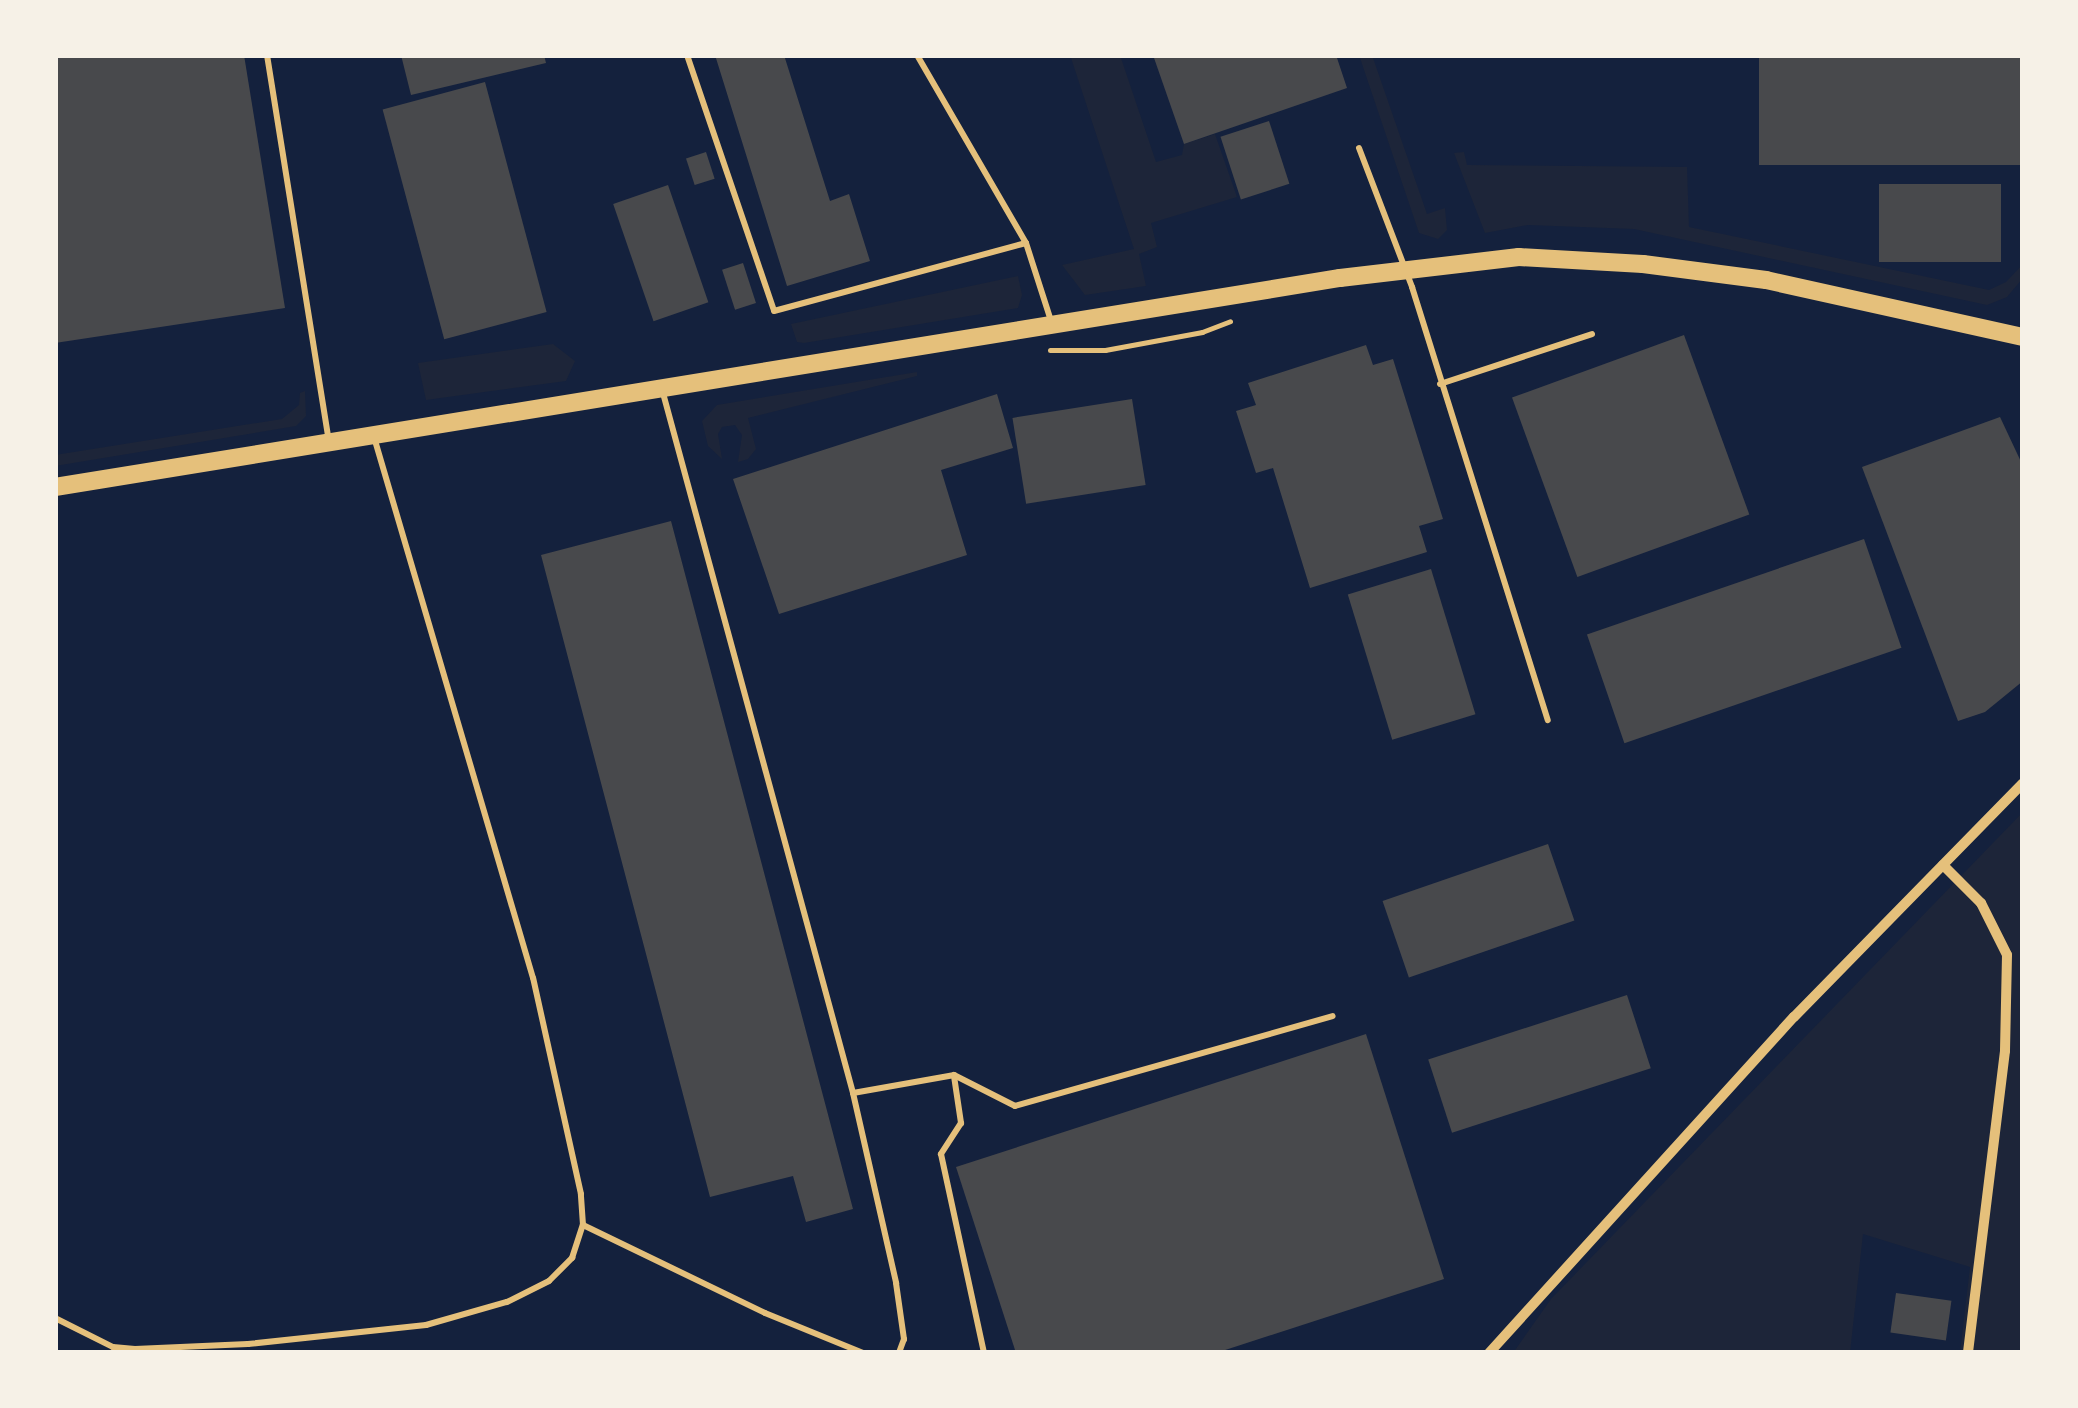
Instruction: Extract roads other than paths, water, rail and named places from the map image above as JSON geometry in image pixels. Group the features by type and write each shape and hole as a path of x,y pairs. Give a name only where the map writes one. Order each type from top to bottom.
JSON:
{"street":[{"path":"55,488 662,386 1405,270 1519,257 1643,264 1766,280 2023,336"},
{"path":"1489,1353 1794,1016 2023,783"},
{"path":"1942,866 1981,903 2007,955 2005,1051 1968,1353"}],"lane":[{"path":"267,55 329,442"},
{"path":"687,55 774,311 1026,243"},
{"path":"917,55 1026,243 1052,325"},
{"path":"1359,148 1405,270 1548,720"},
{"path":"1440,384 1592,334"},
{"path":"662,386 854,1092 896,1283 904,1339 898,1353"},
{"path":"55,1318 112,1347 135,1349 248,1344 426,1324 507,1302 549,1282 572,1258 583,1225 581,1194 532,978 373,433"},
{"path":"854,1092 954,1075 1015,1106 1332,1016"},
{"path":"954,1075 961,1123 941,1154 984,1353"},
{"path":"583,1225 765,1312 863,1353"}]}
